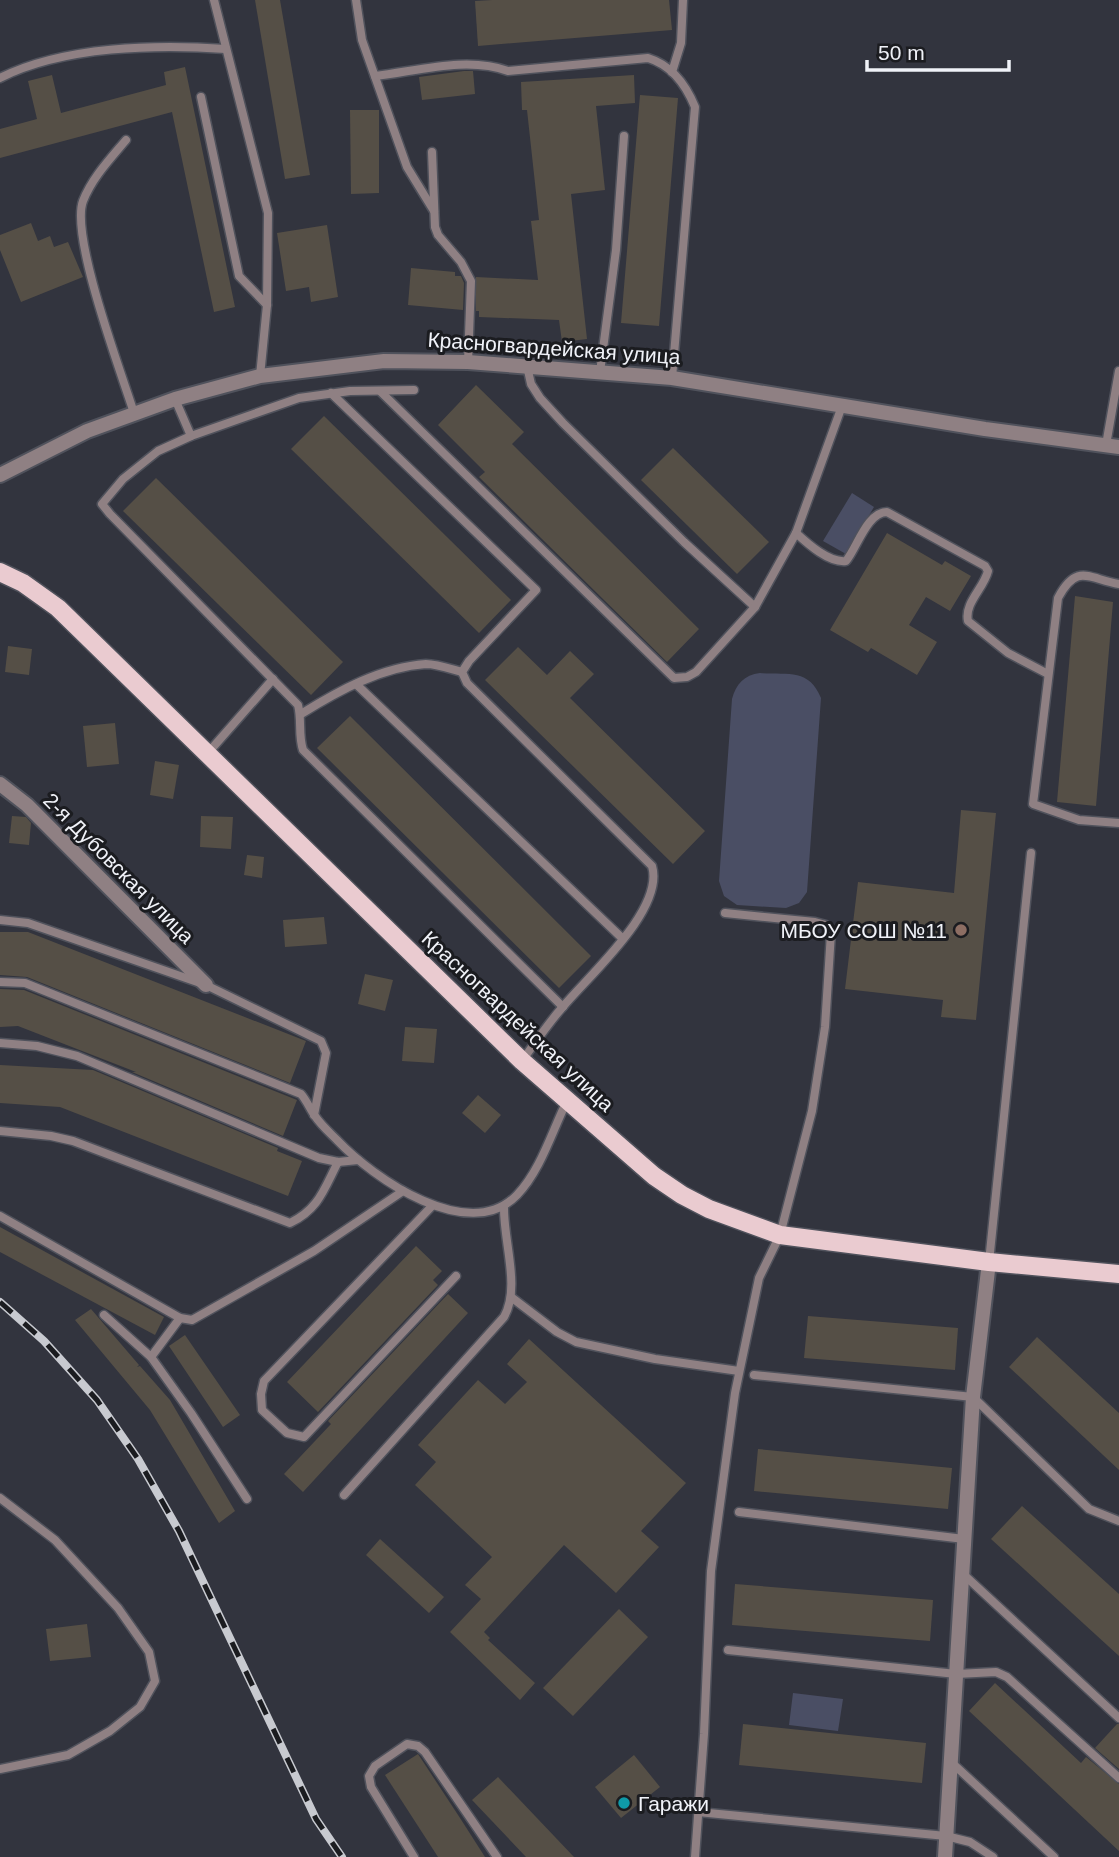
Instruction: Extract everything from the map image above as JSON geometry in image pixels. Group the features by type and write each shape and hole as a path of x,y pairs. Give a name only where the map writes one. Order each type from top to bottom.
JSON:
{"main road":[{"name":"Красногвардейская улица","path":"0,572 23,583 58,608 522,1061 654,1176 682,1195 709,1209 780,1235 989,1262 1119,1274"}],"street":[{"name":"Красногвардейская улица","path":"0,475 87,431 175,400 260,376 384,361 468,362 671,378 985,429 1113,446"},
{"name":"2-я Дубовская улица","path":"0,785 27,805 206,985"},
{"path":"945,1857 973,1397 989,1262"}],"lane":[{"path":"214,0 268,213 267,305 260,376"},
{"path":"356,0 362,40 407,167 434,211"},
{"path":"672,72 681,43 683,0"},
{"path":"0,78 47,60 112,50 181,46 226,50"},
{"path":"375,76 472,64 490,64 508,71 648,58 659,61 672,72 689,90 695,107 671,378"},
{"path":"201,97 239,276 267,305"},
{"path":"600,372 617,250 624,136"},
{"path":"126,140 98,174 82,203 79,225 98,302 134,413"},
{"path":"432,152 434,211 438,235 461,262 471,281 468,362"},
{"path":"527,366 531,384 555,415 684,542 755,607"},
{"path":"1113,446 1119,371"},
{"path":"414,390 350,391 299,398 191,436 158,451 124,479 102,503 298,705 303,750 562,1007"},
{"path":"381,392 674,678 687,677 696,672 755,607 796,533 842,406"},
{"path":"331,393 536,590 468,661 463,672 467,683 652,866 655,876 645,905 623,939 606,962 562,1007 522,1061"},
{"path":"175,400 191,436"},
{"path":"796,533 835,560 846,561 871,522 878,514 887,512 985,566 988,571 968,610 968,621 1009,653 1048,674"},
{"path":"1119,584 1107,582 1088,573 1076,576 1065,586 1058,598 1033,804 1079,820 1119,823"},
{"path":"301,714 330,696 376,675 428,664 463,672"},
{"path":"207,754 273,679"},
{"path":"356,684 623,939"},
{"path":"989,1262 1031,853"},
{"path":"695,1857 711,1571 739,1371 759,1278 780,1235 812,1111 825,1027 831,933 826,925 816,922 725,913"},
{"path":"0,920 28,923 206,985 321,1041 326,1053 314,1115"},
{"path":"0,982 25,982 301,1094 314,1115 358,1160 403,1191 432,1206 481,1214 504,1206 518,1194 533,1173 567,1101"},
{"path":"0,1043 37,1046 76,1056 319,1158 338,1162 358,1160"},
{"path":"0,1131 73,1141 290,1223 306,1215 319,1199 338,1162"},
{"path":"0,1216 180,1318 192,1320 314,1251 403,1191"},
{"path":"432,1206 264,1381 262,1410 287,1433 304,1437 456,1276"},
{"path":"344,1495 504,1317 510,1307 512,1289 503,1226 504,1206"},
{"path":"511,1297 557,1332 576,1342 656,1359 739,1371"},
{"path":"104,1315 151,1357 247,1500"},
{"path":"151,1357 180,1318"},
{"path":"754,1375 973,1397 1089,1509 1119,1521"},
{"path":"0,1497 55,1539 118,1608 149,1652 155,1681 140,1707 100,1737 68,1755 0,1769"},
{"path":"739,1512 964,1539"},
{"path":"962,1573 1119,1718"},
{"path":"728,1650 956,1674 996,1672 1007,1677 1119,1778"},
{"path":"414,1857 371,1787 369,1776 375,1766 407,1744 418,1745 425,1752 497,1857"},
{"path":"951,1762 1054,1857"},
{"path":"698,1812 946,1836 970,1842 993,1857"}],"shaded area":[{"path":"852,493 874,507 846,554 823,541"},
{"path":"760,673 804,677 816,688 821,698 807,892 799,903 786,908 737,905 724,896 719,881 732,699 742,681"},
{"path":"793,1693 843,1699 838,1731 789,1725"}],"building":[{"path":"255,0 280,0 310,175 285,179"},
{"path":"669,0 672,30 478,46 475,1"},
{"path":"185,67 235,307 214,312 172,112 0,158 0,129 37,119 28,81 52,75 61,113 166,85 164,72"},
{"path":"473,71 475,94 422,100 419,77"},
{"path":"634,75 635,103 596,106 605,190 571,194 587,339 562,342 559,320 479,317 479,311 476,311 476,277 538,280 531,221 539,220 527,110 522,110 521,82"},
{"path":"640,95 678,98 659,326 621,323"},
{"path":"350,110 379,110 379,193 351,194"},
{"path":"31,223 38,241 50,236 54,247 68,242 83,277 21,302 0,250 0,235"},
{"path":"327,225 338,297 311,302 309,287 286,291 277,233"},
{"path":"411,268 455,272 455,276 461,276 464,283 463,310 408,305"},
{"path":"476,385 524,432 512,444 699,629 667,662 479,477 485,472 438,425"},
{"path":"324,416 511,600 479,633 291,449"},
{"path":"673,448 769,542 737,574 641,480"},
{"path":"156,478 343,662 311,695 123,511"},
{"path":"887,533 942,565 945,561 971,576 950,611 926,597 909,625 937,642 917,675 871,648 868,652 830,630"},
{"path":"1075,596 1113,602 1096,806 1057,802"},
{"path":"8,646 32,649 29,675 5,672"},
{"path":"518,647 547,675 570,651 594,674 570,698 705,831 673,864 485,680"},
{"path":"350,716 591,956 559,988 317,748"},
{"path":"115,723 119,764 87,767 83,726"},
{"path":"155,761 179,765 173,799 150,795"},
{"path":"961,810 996,813 976,1020 941,1017 943,1000 845,989 858,882 954,893"},
{"path":"12,816 26,817 31,823 29,845 9,843"},
{"path":"201,816 233,817 231,849 200,847"},
{"path":"247,855 264,857 262,878 244,875"},
{"path":"324,917 327,944 285,947 283,920"},
{"path":"0,932 28,932 306,1041 290,1083 27,977 0,975"},
{"path":"365,974 393,980 385,1011 358,1004"},
{"path":"0,989 24,990 297,1100 283,1136 132,1072 136,1072 18,1026 0,1027"},
{"path":"405,1027 437,1029 434,1063 402,1061"},
{"path":"0,1065 93,1070 278,1148 277,1151 302,1161 288,1196 60,1107 0,1103"},
{"path":"478,1095 501,1115 485,1133 462,1113"},
{"path":"0,1227 164,1317 155,1335 0,1252"},
{"path":"416,1246 442,1271 433,1280 438,1285 318,1412 287,1382"},
{"path":"448,1294 468,1313 303,1492 284,1474 331,1424 328,1421"},
{"path":"91,1309 139,1365 137,1367 140,1366 170,1400 235,1511 219,1523 150,1410 75,1320"},
{"path":"808,1316 958,1328 955,1370 804,1358"},
{"path":"185,1335 240,1415 223,1427 169,1346"},
{"path":"1037,1337 1119,1413 1119,1470 1009,1367"},
{"path":"529,1339 686,1483 641,1531 659,1547 616,1593 564,1545 484,1632 490,1638 488,1640 535,1683 520,1700 450,1632 481,1599 465,1585 492,1557 415,1485 436,1462 418,1445 478,1380 505,1404 527,1382 507,1364"},
{"path":"758,1449 952,1468 948,1509 754,1491"},
{"path":"1022,1506 1119,1594 1119,1656 991,1539"},
{"path":"380,1539 444,1597 429,1613 366,1555"},
{"path":"735,1584 933,1600 930,1641 732,1625"},
{"path":"619,1609 648,1637 573,1716 543,1688"},
{"path":"87,1624 91,1657 50,1661 46,1629"},
{"path":"995,1683 1081,1763 1086,1757 1119,1784 1119,1851 969,1711"},
{"path":"743,1724 926,1743 922,1783 739,1765"},
{"path":"1119,1724 1119,1769 1095,1748"},
{"path":"418,1754 485,1857 438,1857 385,1775"},
{"name":"Гаражи","path":"634,1755 660,1787 621,1818 595,1787"},
{"path":"498,1777 574,1857 526,1857 472,1800"}],"railway":[{"path":"0,1302 44,1341 97,1400 138,1459 179,1531 316,1819 342,1857"}],"place":[{"name":"МБОУ СОШ №11","path":"961,930"},
{"name":"Гаражи","path":"624,1803"}]}
